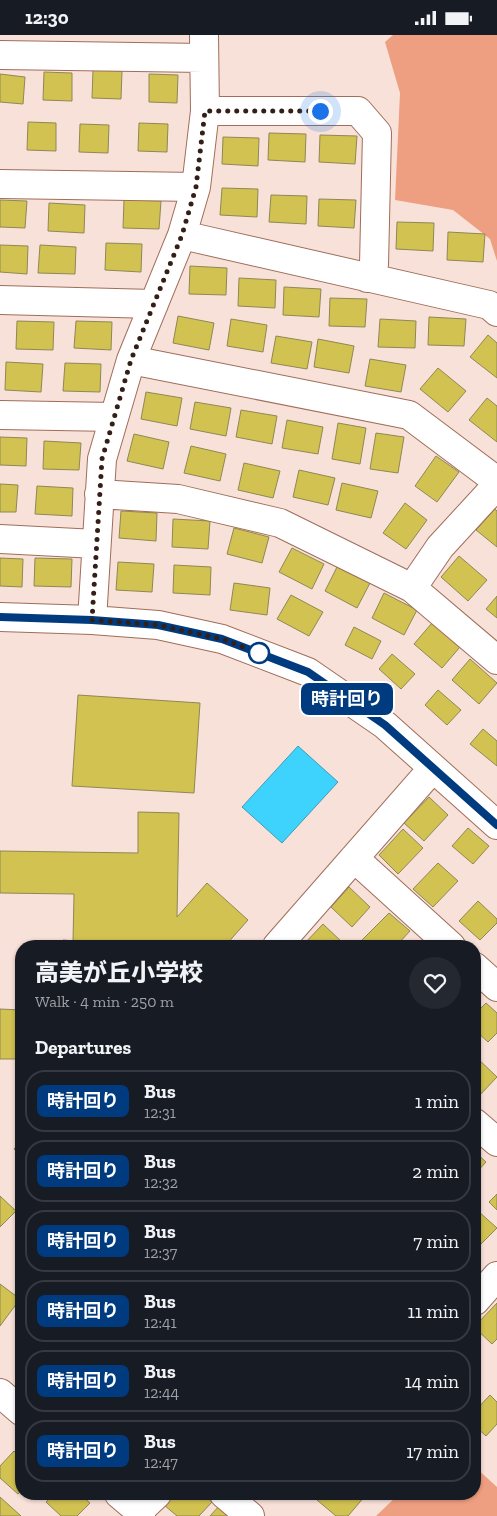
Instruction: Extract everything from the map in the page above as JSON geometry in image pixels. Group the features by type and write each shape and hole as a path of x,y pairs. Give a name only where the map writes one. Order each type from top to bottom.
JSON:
{"street":[{"path":"0,55 204,46 205,111 196,187 182,235 131,360 102,459 92,620"},
{"path":"205,111 358,111 377,133 374,265 366,279"},
{"path":"0,184 196,187"},
{"path":"182,235 366,279 488,305 497,312"},
{"path":"0,300 154,304"},
{"path":"131,360 408,415 497,481"},
{"path":"0,415 114,417"},
{"path":"412,588 440,547 497,485"},
{"path":"99,493 178,499 280,523 412,588 497,660"},
{"path":"0,539 96,544"},
{"path":"0,617 92,620 158,625 222,639 308,672 385,725 497,825"},
{"path":"282,940 433,768"},
{"path":"354,858 445,940"},
{"path":"481,972 497,987"},
{"path":"481,1128 497,1143"},
{"path":"0,1393 15,1406"},
{"path":"131,1500 146,1507"},
{"path":"231,1500 250,1516"}],"shaded area":[{"path":"393,35 497,35 497,261 490,239 453,210 395,200 400,93 385,42"},
{"path":"481,1472 497,1487 497,1516 376,1516 393,1500 481,1500"}],"water":[{"path":"298,746 338,782 282,843 242,807"}],"building":[{"path":"93,70 122,71 121,99 92,98"},
{"path":"44,72 72,73 72,101 43,100"},
{"path":"0,74 25,77 23,104 0,102"},
{"path":"149,74 178,75 177,103 149,102"},
{"path":"28,122 56,123 56,151 27,150"},
{"path":"139,123 168,124 167,152 138,151"},
{"path":"80,124 109,125 108,153 79,152"},
{"path":"269,133 306,134 305,162 268,160"},
{"path":"320,135 357,136 355,164 319,162"},
{"path":"223,137 259,138 258,166 222,164"},
{"path":"222,188 258,189 257,217 220,215"},
{"path":"271,195 307,196 306,224 269,222"},
{"path":"319,199 356,200 354,228 318,226"},
{"path":"0,200 27,201 25,228 0,227"},
{"path":"124,200 161,201 159,229 123,228"},
{"path":"49,203 85,205 84,233 48,231"},
{"path":"397,222 434,223 433,251 396,249"},
{"path":"448,232 485,234 483,262 447,260"},
{"path":"106,243 142,244 141,272 105,270"},
{"path":"0,245 28,246 27,274 0,272"},
{"path":"40,245 76,247 75,274 38,273"},
{"path":"190,266 227,268 226,295 189,294"},
{"path":"239,278 276,280 275,308 238,306"},
{"path":"284,287 321,289 319,317 283,315"},
{"path":"330,298 367,299 365,327 329,326"},
{"path":"178,316 214,323 209,350 173,343"},
{"path":"429,317 466,319 464,346 428,345"},
{"path":"231,319 267,325 263,352 227,346"},
{"path":"380,319 416,321 415,348 378,347"},
{"path":"17,321 54,322 53,350 16,349"},
{"path":"76,321 112,322 111,350 74,348"},
{"path":"488,335 497,343 497,378 470,357"},
{"path":"276,336 312,342 307,369 271,363"},
{"path":"318,339 354,346 349,373 314,367"},
{"path":"370,359 406,365 401,392 365,386"},
{"path":"6,362 43,364 41,392 5,390"},
{"path":"65,363 101,364 100,392 63,391"},
{"path":"438,368 466,391 448,412 420,389"},
{"path":"146,392 182,398 177,426 141,419"},
{"path":"487,398 497,406 497,442 469,420"},
{"path":"195,402 231,408 226,436 190,429"},
{"path":"241,410 277,416 272,444 236,437"},
{"path":"287,420 323,427 318,454 282,448"},
{"path":"338,423 366,428 360,464 332,459"},
{"path":"376,433 404,437 398,473 370,469"},
{"path":"134,434 169,442 163,469 127,461"},
{"path":"0,437 27,438 26,466 0,465"},
{"path":"44,441 81,443 79,470 43,469"},
{"path":"191,446 226,454 220,481 184,473"},
{"path":"436,456 459,472 437,502 415,486"},
{"path":"244,463 280,471 273,498 238,490"},
{"path":"299,470 335,478 328,505 293,497"},
{"path":"342,483 378,491 371,518 336,510"},
{"path":"0,484 18,485 16,512 0,512"},
{"path":"37,486 73,488 72,516 35,514"},
{"path":"405,503 427,520 406,549 383,533"},
{"path":"495,509 497,511 497,547 476,530"},
{"path":"121,511 157,513 156,541 119,538"},
{"path":"173,519 210,521 208,549 172,547"},
{"path":"234,528 269,537 262,563 227,554"},
{"path":"292,548 324,564 312,589 279,572"},
{"path":"459,556 487,580 468,601 441,577"},
{"path":"0,558 23,559 22,587 0,586"},
{"path":"35,558 72,559 71,587 34,586"},
{"path":"118,562 154,564 152,592 116,590"},
{"path":"174,565 211,567 210,595 173,593"},
{"path":"337,567 370,583 357,608 325,591"},
{"path":"234,583 270,588 267,615 230,610"},
{"path":"384,593 417,610 404,635 372,618"},
{"path":"291,595 323,612 309,636 277,619"},
{"path":"497,596 497,618 486,609"},
{"path":"432,623 460,647 442,668 414,644"},
{"path":"354,627 381,641 372,659 345,645"},
{"path":"392,654 415,674 401,689 379,669"},
{"path":"470,659 497,683 479,704 452,680"},
{"path":"438,690 461,710 447,725 425,705"},
{"path":"78,695 200,703 194,793 72,786"},
{"path":"483,729 497,741 497,766 470,744"},
{"path":"429,797 448,815 424,841 404,823"},
{"path":"138,812 179,813 177,917 207,883 248,920 230,940 73,940 74,894 0,893 0,851 138,853"},
{"path":"468,828 489,846 473,864 452,846"},
{"path":"403,829 423,848 398,874 379,855"},
{"path":"438,863 458,881 433,907 413,889"},
{"path":"349,887 370,907 352,927 331,907"},
{"path":"478,901 497,919 497,923 480,940 459,921"},
{"path":"389,913 410,931 402,940 362,940"},
{"path":"323,924 340,940 308,940"},
{"path":"486,1003 497,1013 497,1033 488,1042 481,1036 481,1008"},
{"path":"0,1009 15,1010 15,1059 0,1059"},
{"path":"481,1062 497,1077 481,1094"},
{"path":"481,1157 486,1162 481,1167"},
{"path":"497,1194 497,1210 489,1202"},
{"path":"0,1196 15,1212 0,1227"},
{"path":"481,1214 497,1228 481,1244"},
{"path":"0,1284 15,1295 15,1306 0,1326"},
{"path":"497,1303 497,1339 492,1344 481,1334 481,1320"},
{"path":"490,1395 497,1402 497,1424 486,1436 481,1431 481,1405"},
{"path":"15,1452 15,1491 0,1478 0,1466"},
{"path":"0,1497 21,1516 0,1516"},
{"path":"48,1500 87,1500 90,1503 77,1516 61,1516 46,1502"},
{"path":"169,1500 210,1500 212,1502 199,1516 177,1516 164,1505"},
{"path":"317,1500 362,1500 348,1516 336,1516"},
{"path":"220,1505 232,1516 210,1516"}],"bus line":[{"name":"時計回り","path":"0,617 92,620 158,625 222,639 308,672 385,725 497,825"}],"route":[{"path":"259,653 222,639 158,625 92,620 102,459 131,360 182,235 196,187 205,111 320,111"}]}
